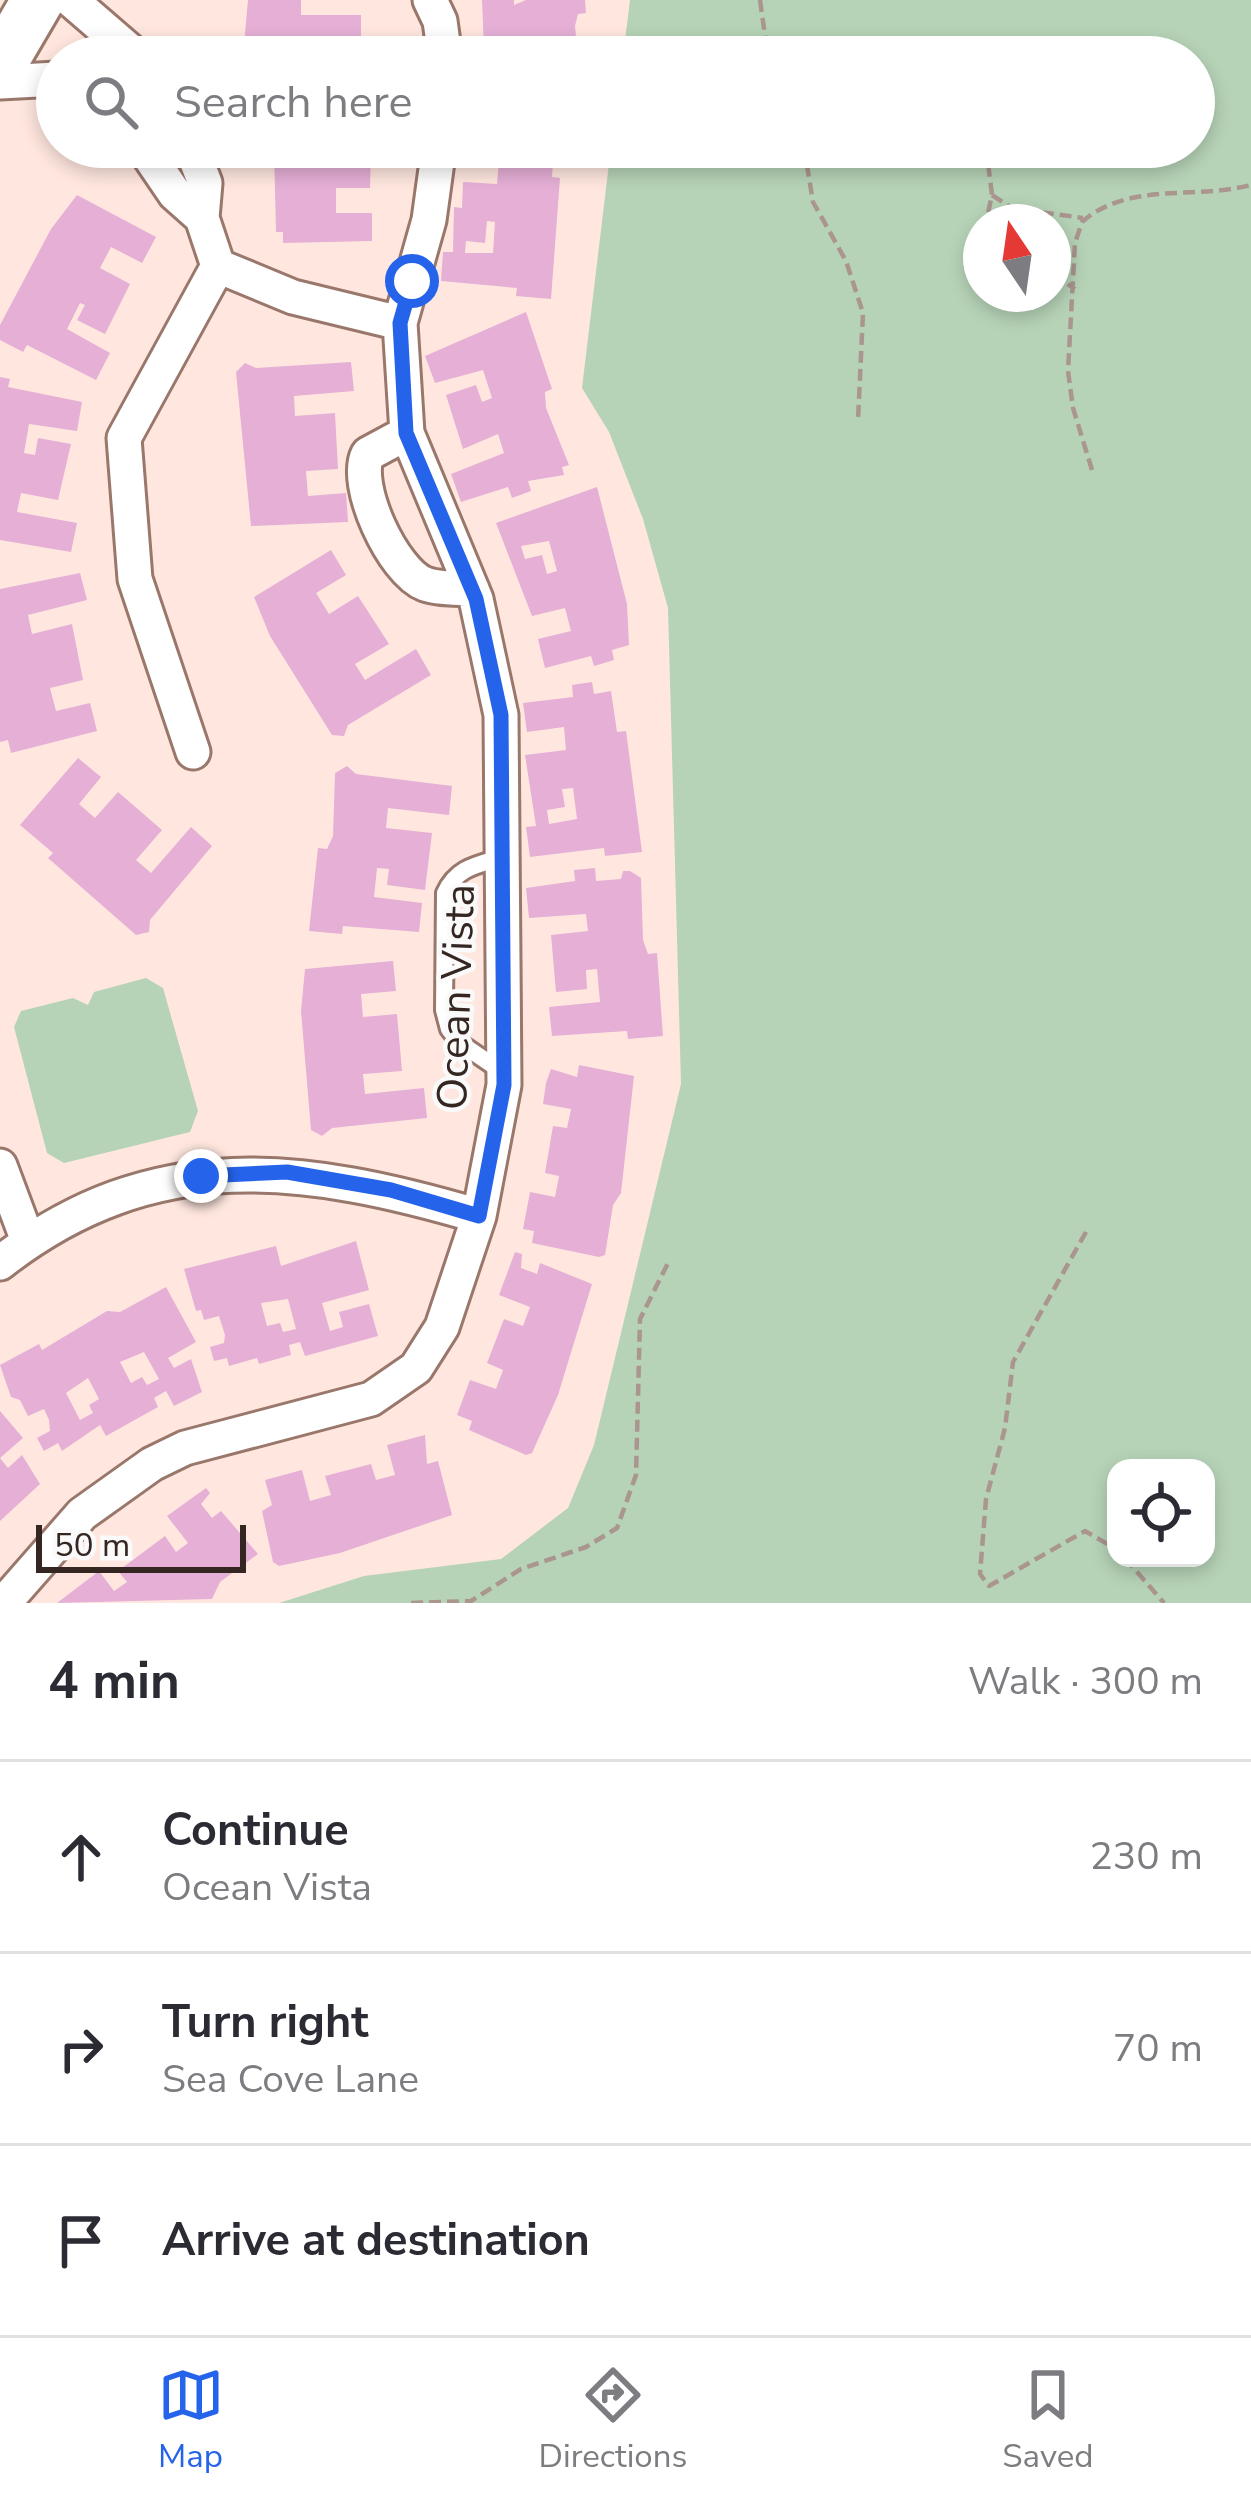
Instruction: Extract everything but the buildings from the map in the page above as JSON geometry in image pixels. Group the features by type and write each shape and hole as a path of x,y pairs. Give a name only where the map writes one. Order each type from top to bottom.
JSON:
{"main road":[{"path":"0,64 38,0"}],"street":[{"path":"71,0 112,36"},
{"path":"430,0 442,36"},
{"path":"0,82 36,80"},
{"path":"157,168 175,194 202,218"},
{"path":"193,752 135,579 124,438 218,266 202,218 205,183 199,168"},
{"name":"Ocean Vista","path":"4,1603 82,1514 152,1464 226,1436 371,1399 416,1368 442,1327 479,1216 504,1073 501,715 472,589 406,433 400,323 429,220 436,168"},
{"path":"218,266 293,297 400,323"},
{"path":"406,433 368,454 362,485 399,563 411,575 425,584 472,589"},
{"path":"0,1166 28,1241"},
{"path":"0,1263 28,1241 128,1193 201,1176 287,1172 391,1190 479,1216"}],"lane":[{"path":"504,857 467,867 453,877 446,892 444,1010 460,1043 504,1073"}],"path":[{"path":"760,0 765,36"},
{"path":"807,168 813,202 845,261 863,313 858,420"},
{"path":"989,168 990,204"},
{"path":"1092,470 1070,390 1075,242 1085,219 1115,202 1143,195 1221,193 1251,185"},
{"path":"992,195 1012,208 1085,219"},
{"path":"1071,286 1075,289"},
{"path":"1086,1232 1013,1361 1005,1428 986,1499 980,1574 989,1586 1085,1531 1107,1544"},
{"path":"411,1603 471,1601 521,1569 602,1540 624,1515 633,1492 639,1445 640,1319 670,1259"},
{"path":"1134,1567 1164,1603"},
{"path":"483,1603 490,1592"}],"green space":[{"path":"630,0 1251,0 1251,1603 279,1603 364,1576 501,1559 568,1508 594,1445 681,1084 668,608 643,519 609,432 582,388 608,168 1215,168 1215,36 626,36"},
{"path":"146,978 163,988 198,1111 190,1132 64,1163 47,1153 14,1027 21,1011 73,998 88,1005 94,992"}],"route":[{"path":"201,1176 287,1172 391,1190 479,1216 504,1085 501,715 476,599 406,433 400,323 412,281"}]}
